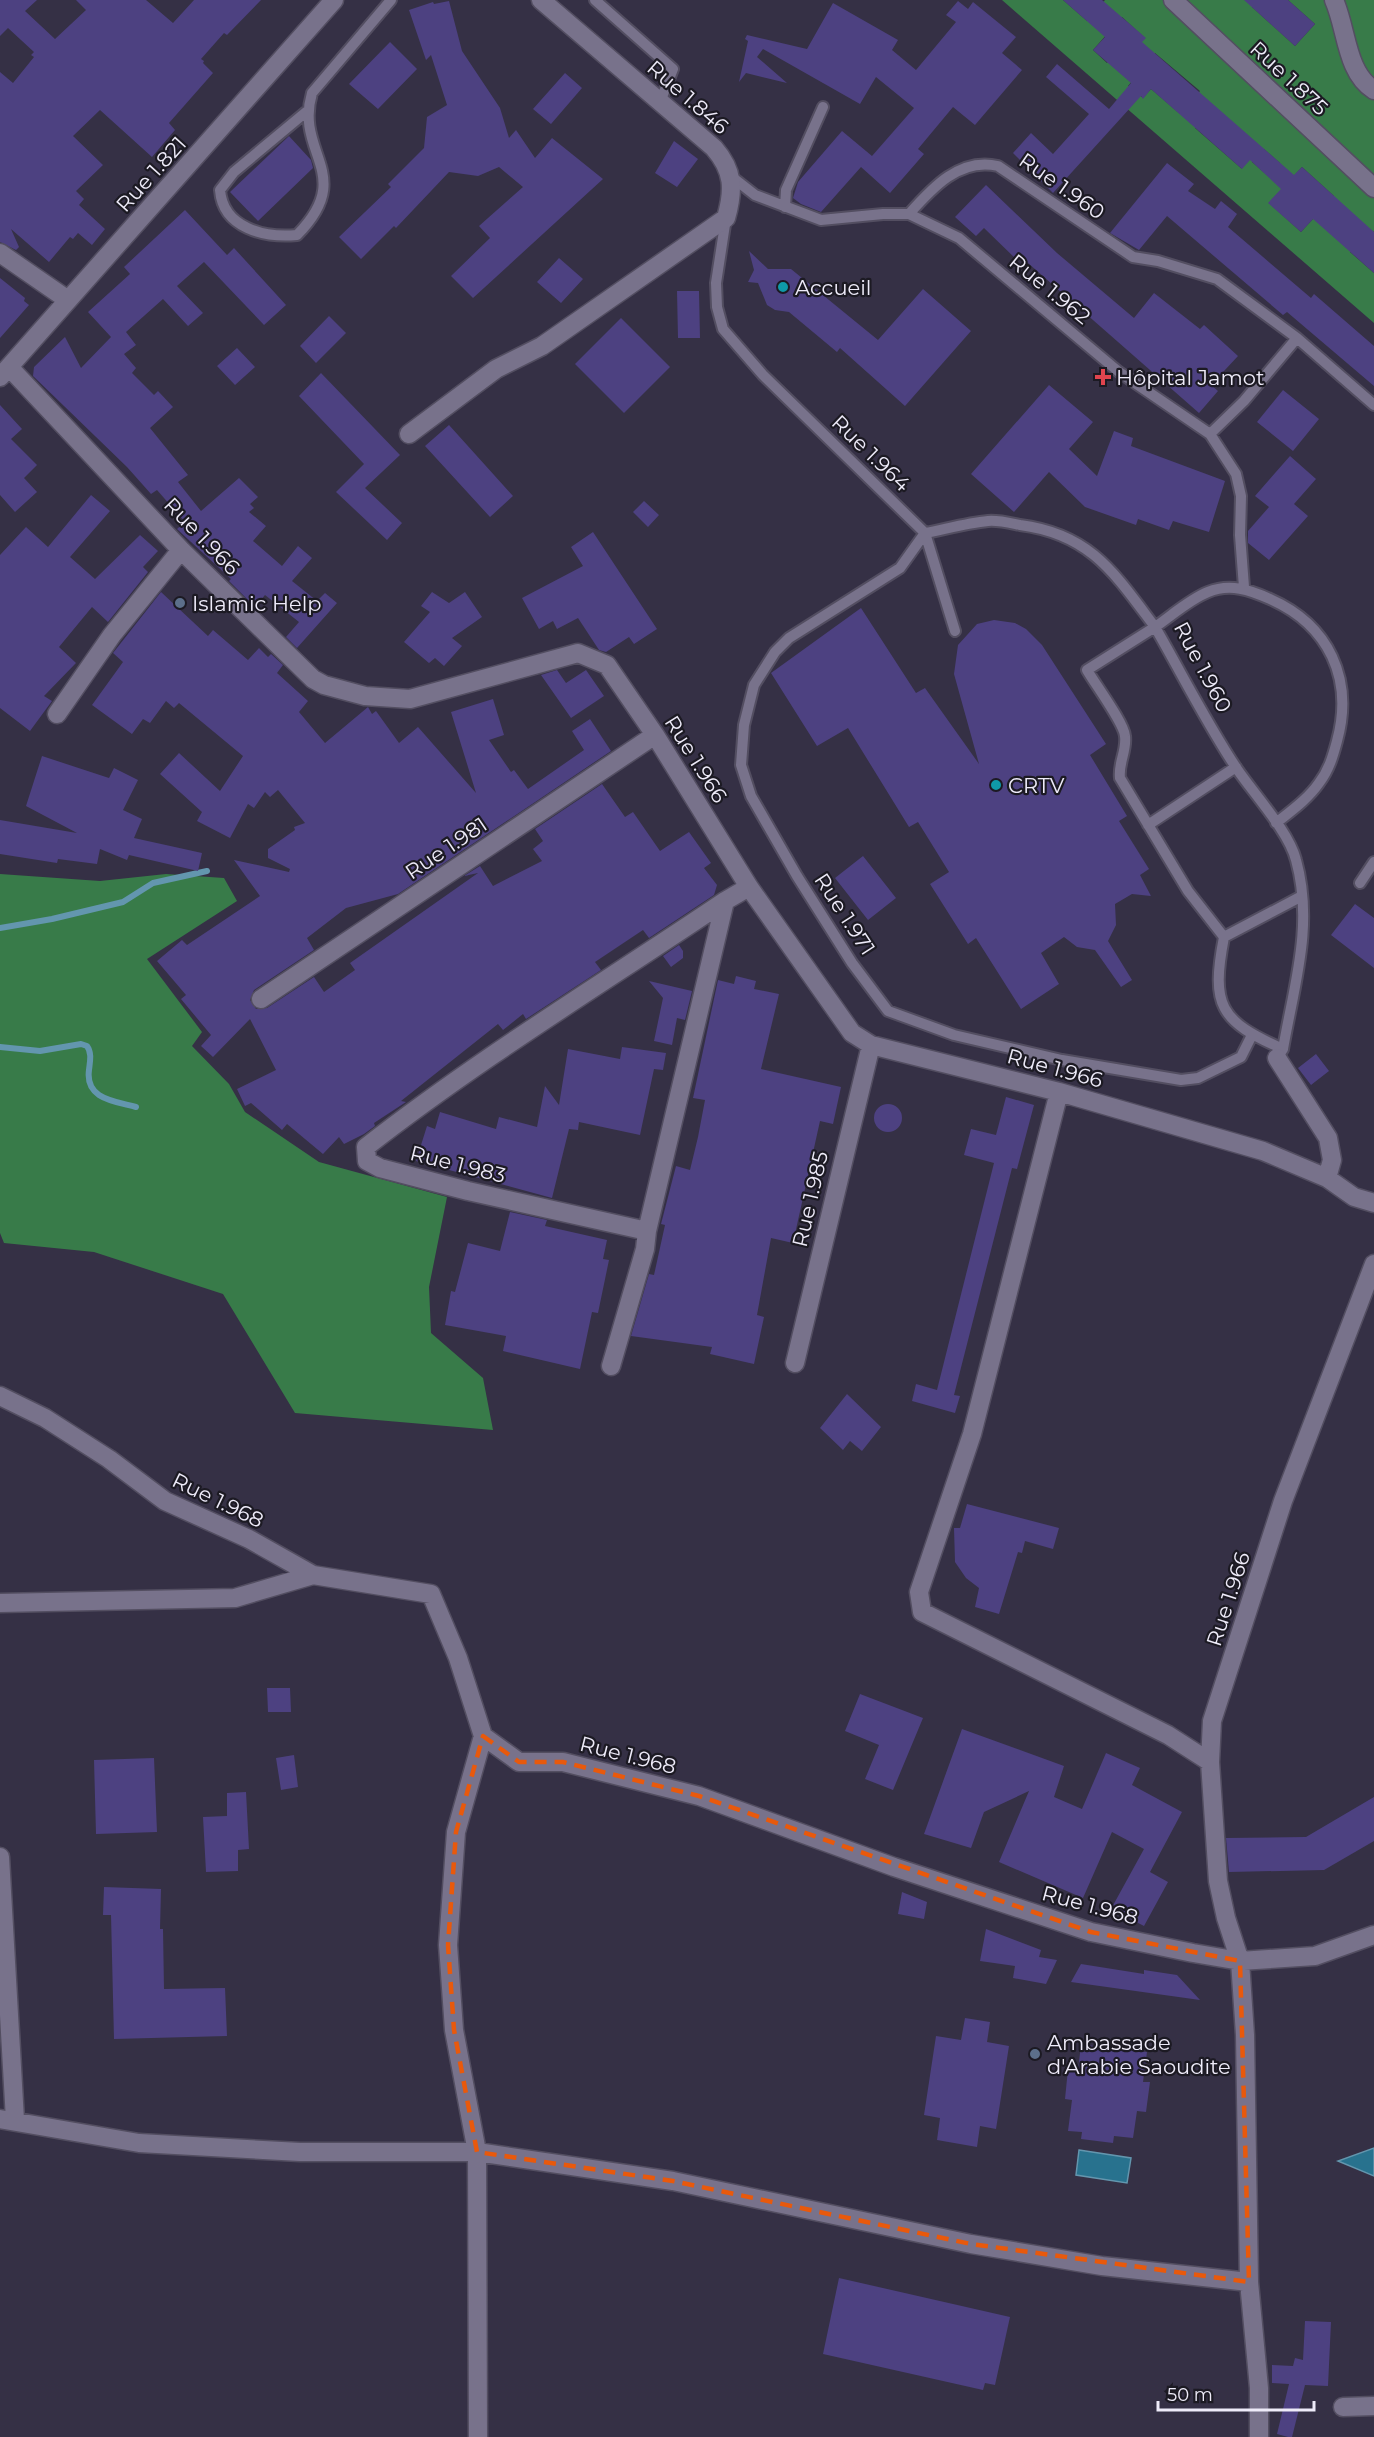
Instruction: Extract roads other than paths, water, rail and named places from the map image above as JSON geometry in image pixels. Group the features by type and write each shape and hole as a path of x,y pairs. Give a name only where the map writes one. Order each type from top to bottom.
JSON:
{"street":[{"name":"Rue 1.821","path":"4,372 334,0"},
{"name":"Rue 1.846","path":"541,0 714,148 725,161 732,177"},
{"name":"Rue 1.875","path":"1173,0 1374,188"},
{"path":"1334,0 1341,16 1358,77 1374,90"},
{"path":"408,434 496,369 542,346 726,218 732,198 732,177"},
{"path":"0,253 68,300"},
{"name":"Rue 1.966","path":"4,372 181,550 313,679 324,685 365,696 410,699 578,653 607,665 655,735 749,887 852,1033 871,1045 1059,1092 1263,1151 1327,1178 1354,1197 1374,1203"},
{"path":"57,714 112,634 181,550"},
{"name":"Rue 1.981","path":"261,999 655,735"},
{"name":"Rue 1.983","path":"647,1231 468,1191 380,1168 368,1161 366,1147 415,1109 516,1039 749,887"},
{"path":"611,1366 645,1250 647,1231 725,902"},
{"name":"Rue 1.985","path":"795,1363 871,1045"},
{"path":"1280,1053 1328,1138 1332,1160 1327,1178"},
{"path":"1059,1092 972,1434 920,1592 922,1612 1168,1735 1210,1762"},
{"name":"Rue 1.966","path":"1259,2437 1259,2388 1249,2282 1245,2035 1240,1961 1226,1918 1218,1881 1210,1762 1212,1722 1283,1501 1374,1264"},
{"name":"Rue 1.968","path":"0,1396 64,1429 165,1501 249,1539 313,1575 431,1594 458,1658 483,1736 519,1762 563,1762 699,1796 894,1867 1091,1932 1240,1961 1315,1956 1374,1935"},
{"path":"0,1603 235,1598 313,1575"},
{"path":"478,2437 477,2152 454,2030 448,1946 456,1832 483,1736"},
{"path":"0,1857 8,2119 149,2144 300,2152 477,2152 673,2181 971,2244 1102,2266 1249,2282"},
{"path":"1344,2407 1374,2406"}],"lane":[{"path":"306,112 234,172 220,190 221,203 228,215 239,224 255,231 280,237 297,235 320,207 324,180 320,156 308,132 306,112 312,93 391,0"},
{"path":"595,0 673,69 660,102"},
{"path":"785,207 786,190 823,107"},
{"name":"Rue 1.960","path":"909,214 936,184 957,172 983,163 998,166 1133,257 1158,261 1217,279 1297,338 1374,405"},
{"name":"Rue 1.962","path":"732,177 755,195 820,220 909,214 959,238 1119,372 1210,434"},
{"name":"Rue 1.964","path":"726,218 716,283 717,307 723,329 763,375 925,533"},
{"path":"1244,588 1240,535 1241,496 1236,474 1210,434 1244,401 1297,338"},
{"path":"955,631 925,533 990,521 1035,527 1065,536 1087,548 1118,578 1155,627 1087,670 1125,733 1119,769 1120,778 1188,891 1224,937 1217,976 1221,1002 1236,1022 1280,1053"},
{"name":"Rue 1.971","path":"925,533 900,568 789,638 775,652 754,685 744,725 741,765 751,796 852,963 888,1011 954,1035 1116,1070 1181,1080 1198,1078 1241,1057 1252,1035"},
{"name":"Rue 1.960","path":"1276,824 1310,795 1331,763 1341,725 1343,689 1330,651 1305,621 1279,603 1244,588 1209,591 1155,627 1236,767 1276,824 1296,858 1302,896 1304,942 1280,1053"},
{"path":"1148,825 1236,767"},
{"path":"1360,883 1374,862"},
{"path":"1224,937 1302,896"}],"water":[{"path":"1374,2148 1374,2176 1338,2161"},
{"path":"1079,2150 1131,2158 1127,2183 1076,2175"}],"waterway":[{"path":"0,928 52,919 123,902 153,883 207,871"},
{"path":"0,1047 40,1051 81,1044 87,1046 90,1054 89,1080 96,1093 110,1100 136,1107"}],"place":[{"name":"Accueil","path":"783,287"},
{"name":"Hôpital Jamot","path":"1103,377"},
{"name":"Islamic Help","path":"180,603"},
{"name":"CRTV","path":"996,785"},
{"name":"Ambassade d'Arabie Saoudite","path":"1035,2054"}]}
